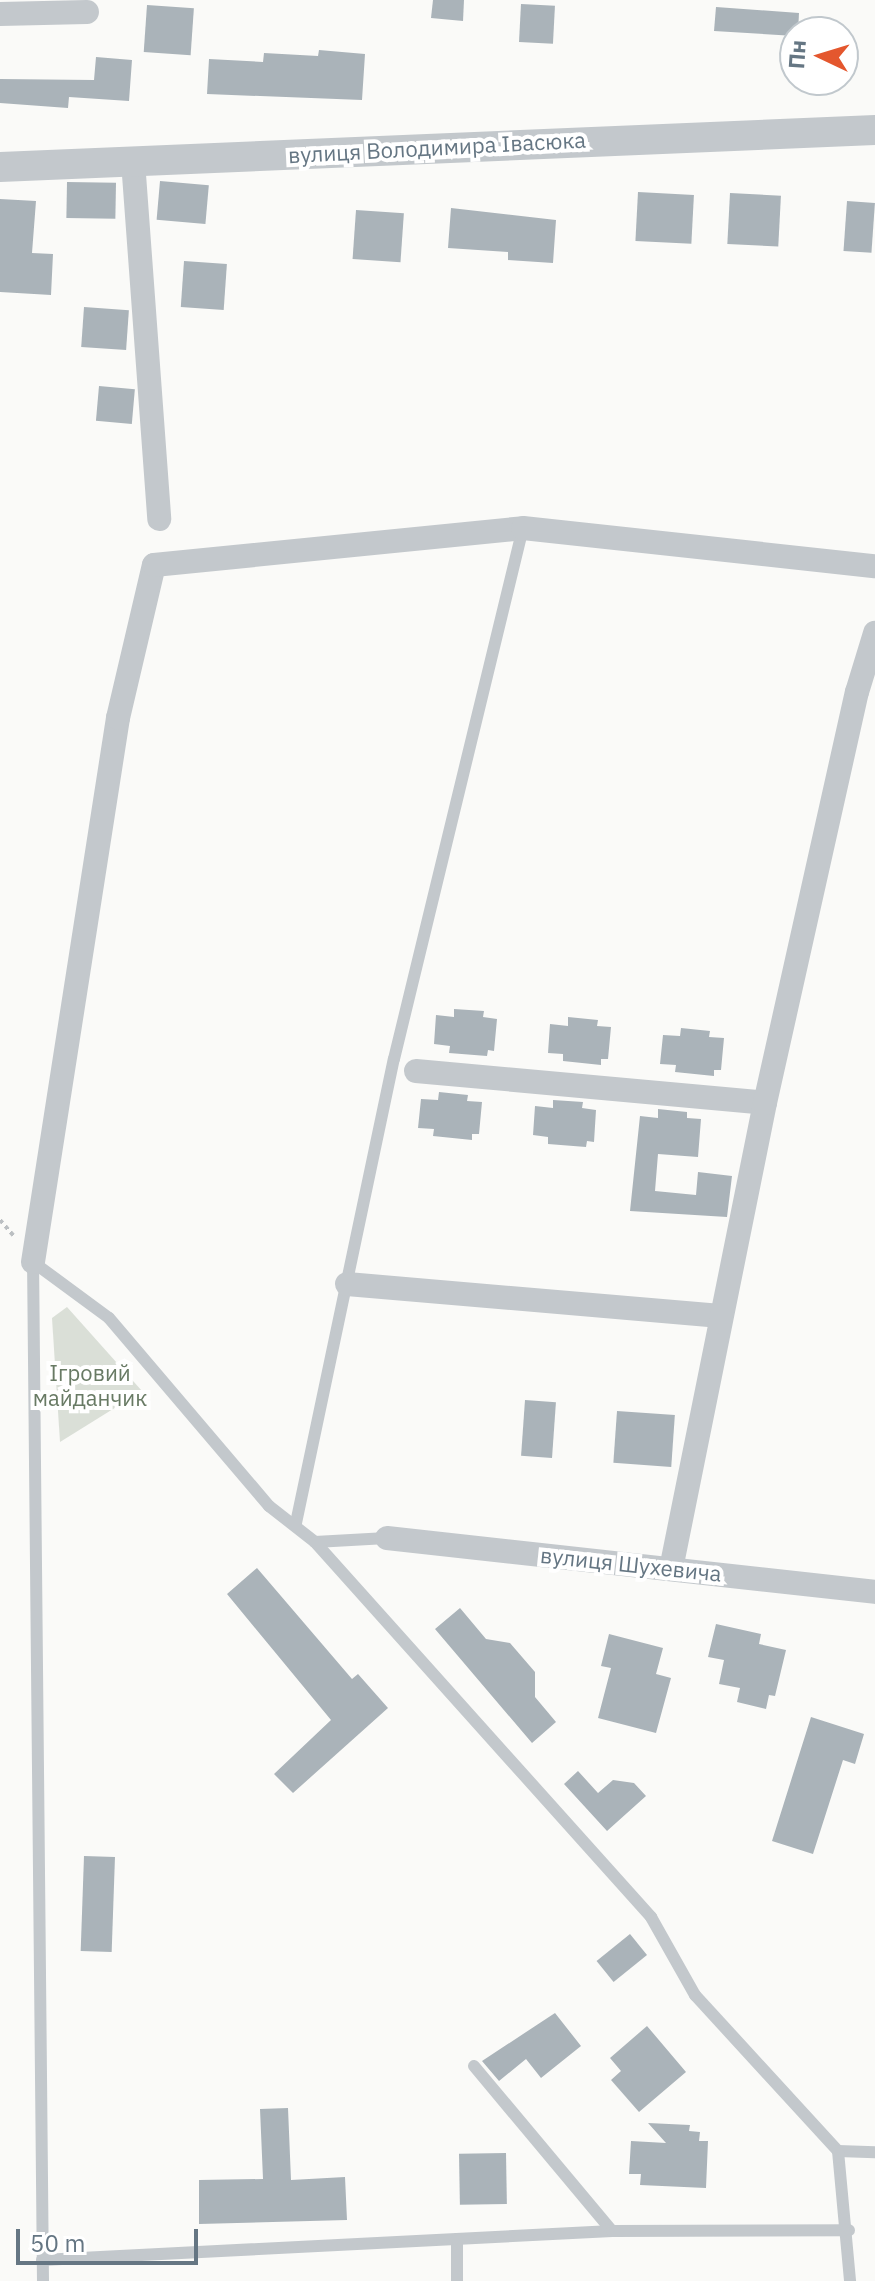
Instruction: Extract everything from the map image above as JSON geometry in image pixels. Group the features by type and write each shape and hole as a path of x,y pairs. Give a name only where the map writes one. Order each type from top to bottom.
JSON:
{"street":[{"path":"0,14 87,12"},
{"name":"вулиця Володимира Івасюка","path":"0,167 875,130"},
{"path":"133,161 159,519"},
{"path":"33,1262 118,718 154,565 523,528 875,566"},
{"path":"671,1569 718,1316 857,692 875,633"},
{"path":"416,1071 765,1103"},
{"path":"347,1284 718,1316"},
{"name":"вулиця Шухевича","path":"387,1538 875,1592"}],"lane":[{"path":"296,1523 394,1059 523,528"},
{"path":"33,1262 109,1318 269,1506 296,1523 315,1542 651,1917 695,1995 838,2151 849,2230 850,2281"},
{"path":"33,1262 43,2281"},
{"path":"315,1542 387,1538"},
{"path":"474,2066 612,2231"},
{"path":"838,2151 875,2152"},
{"path":"42,2260 612,2231 849,2230"},
{"path":"457,2239 457,2281"}],"green space":[{"name":"Ігровий майданчик","path":"67,1307 142,1391 60,1442 52,1318"}],"building":[{"path":"433,0 464,0 463,21 431,18"},
{"path":"521,4 555,6 553,44 519,42"},
{"path":"147,5 194,8 191,55 144,52"},
{"path":"716,7 799,13 799,16 779,16 779,35 714,31"},
{"path":"319,50 365,54 362,100 207,94 209,59 263,62 264,53 318,56"},
{"path":"96,57 132,60 129,101 69,97 68,108 0,103 0,79 94,80"},
{"path":"160,181 209,185 205,224 157,220"},
{"path":"67,182 116,183 115,219 66,218"},
{"path":"638,192 694,195 691,244 635,241"},
{"path":"730,193 781,196 778,247 727,244"},
{"path":"0,199 36,201 32,253 53,254 51,295 0,292"},
{"path":"847,201 875,203 871,253 844,251"},
{"path":"451,208 556,220 553,263 508,260 508,252 448,248"},
{"path":"356,210 404,213 400,262 353,259"},
{"path":"184,261 227,264 224,310 181,307"},
{"path":"84,307 129,310 126,350 81,347"},
{"path":"99,386 135,389 132,424 96,421"},
{"path":"454,1009 484,1011 483,1017 497,1019 494,1051 488,1050 487,1056 449,1053 450,1046 434,1044 436,1015 454,1017"},
{"path":"568,1017 598,1020 597,1026 611,1027 608,1059 601,1059 601,1065 563,1061 563,1054 548,1053 550,1024 568,1026"},
{"path":"681,1028 710,1031 709,1037 724,1038 721,1070 714,1070 714,1076 675,1072 676,1065 660,1064 663,1035 680,1036"},
{"path":"439,1092 468,1095 467,1101 482,1102 479,1134 472,1134 472,1140 433,1136 434,1129 418,1128 421,1099 438,1100"},
{"path":"553,1100 583,1102 582,1108 596,1110 594,1142 587,1141 586,1147 548,1144 548,1137 533,1135 535,1106 553,1108"},
{"path":"658,1109 687,1112 687,1118 701,1119 698,1157 658,1154 655,1191 696,1195 698,1172 732,1176 727,1217 630,1211 640,1116 658,1118"},
{"path":"525,1400 556,1402 552,1458 521,1456"},
{"path":"617,1411 675,1415 671,1467 613,1463"},
{"path":"257,1568 352,1679 358,1674 388,1708 293,1793 274,1774 331,1720 227,1594"},
{"path":"460,1608 486,1639 510,1643 535,1672 535,1697 556,1722 532,1743 435,1629"},
{"path":"716,1624 761,1634 759,1644 786,1650 775,1696 769,1695 766,1709 737,1702 740,1688 719,1684 724,1660 708,1657"},
{"path":"609,1634 663,1648 656,1674 671,1678 656,1733 598,1718 611,1668 601,1666"},
{"path":"811,1717 864,1734 855,1764 843,1760 813,1854 772,1841"},
{"path":"578,1771 598,1793 613,1780 634,1783 646,1796 607,1831 564,1784"},
{"path":"84,1856 115,1857 112,1952 81,1951"},
{"path":"630,1934 647,1955 614,1982 597,1961"},
{"path":"555,2013 581,2046 541,2078 526,2059 499,2081 482,2061"},
{"path":"647,2026 686,2072 639,2112 611,2080 621,2071 610,2058"},
{"path":"288,2108 291,2180 345,2177 347,2220 199,2224 199,2180 263,2179 260,2109"},
{"path":"648,2123 690,2125 689,2131 700,2132 699,2141 708,2141 706,2188 640,2185 641,2174 629,2174 631,2141 666,2143"},
{"path":"506,2153 507,2204 460,2205 459,2154"}]}
